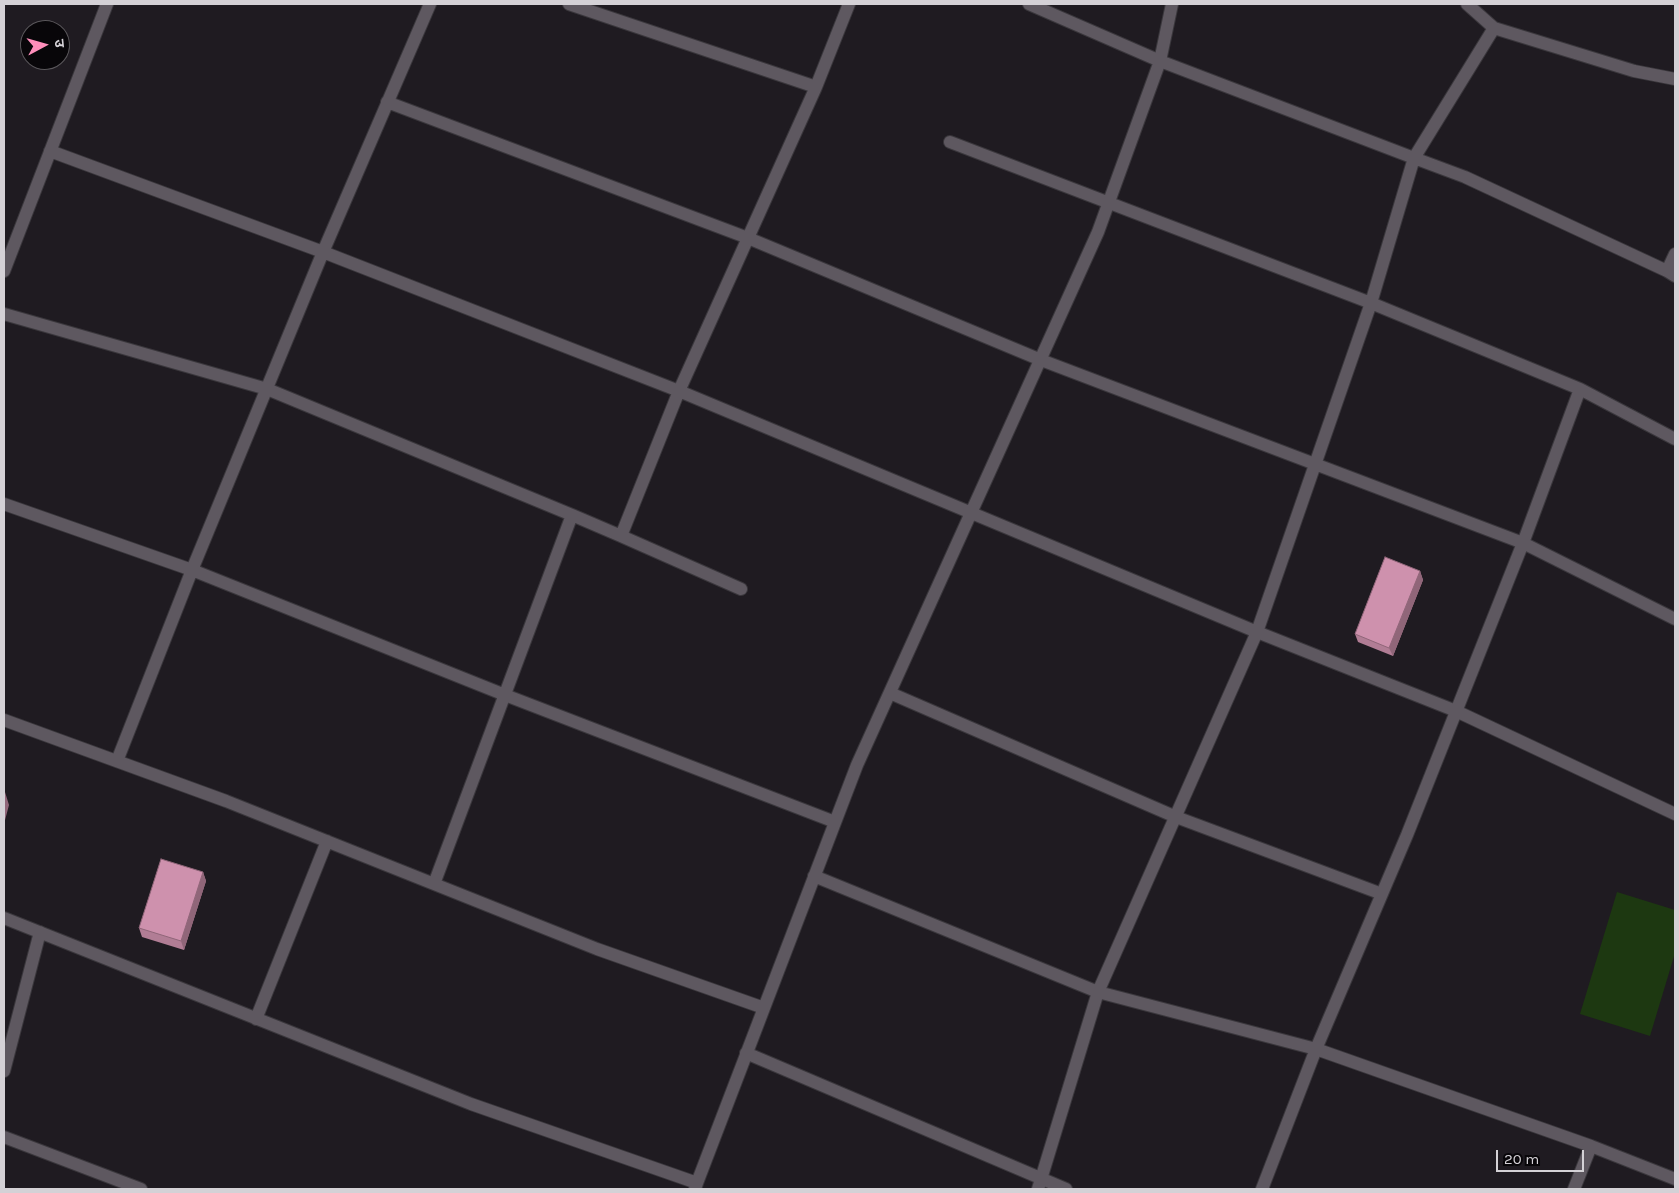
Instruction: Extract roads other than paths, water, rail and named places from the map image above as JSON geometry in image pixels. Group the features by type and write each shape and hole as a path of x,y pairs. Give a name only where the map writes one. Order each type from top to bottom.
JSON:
{"street":[{"path":"4,271 107,4"},
{"path":"117,761 192,570 323,252 430,4"},
{"path":"569,4 816,86"},
{"path":"621,536 679,391 816,86 849,4"},
{"path":"1029,4 1160,61 1465,177 1671,274 1675,254"},
{"path":"4,918 471,1104 696,1186 857,765 1098,232 1160,61 1172,4"},
{"path":"1467,4 1494,28 1634,71 1675,79"},
{"path":"1039,1184 1098,992 1257,632 1371,303 1414,158 1494,28"},
{"path":"387,102 748,238 1041,360 1523,543 1675,619"},
{"path":"950,142 1371,303 1580,389 1675,439"},
{"path":"50,151 323,252 679,391 1257,632 1456,711 1675,814"},
{"path":"4,314 267,389 572,515 741,589"},
{"path":"1262,1189 1316,1049 1382,894 1523,543 1580,389"},
{"path":"4,504 192,570 505,695 835,822"},
{"path":"434,884 572,515"},
{"path":"890,693 1176,816 1382,894"},
{"path":"4,720 226,801 597,949 764,1008"},
{"path":"256,1019 326,841"},
{"path":"814,876 1098,992 1316,1049 1592,1146 1675,1180"},
{"path":"4,1071 40,932"},
{"path":"746,1053 1039,1184 1066,1189"},
{"path":"4,1137 141,1189"},
{"path":"1574,1189 1592,1146"}]}
